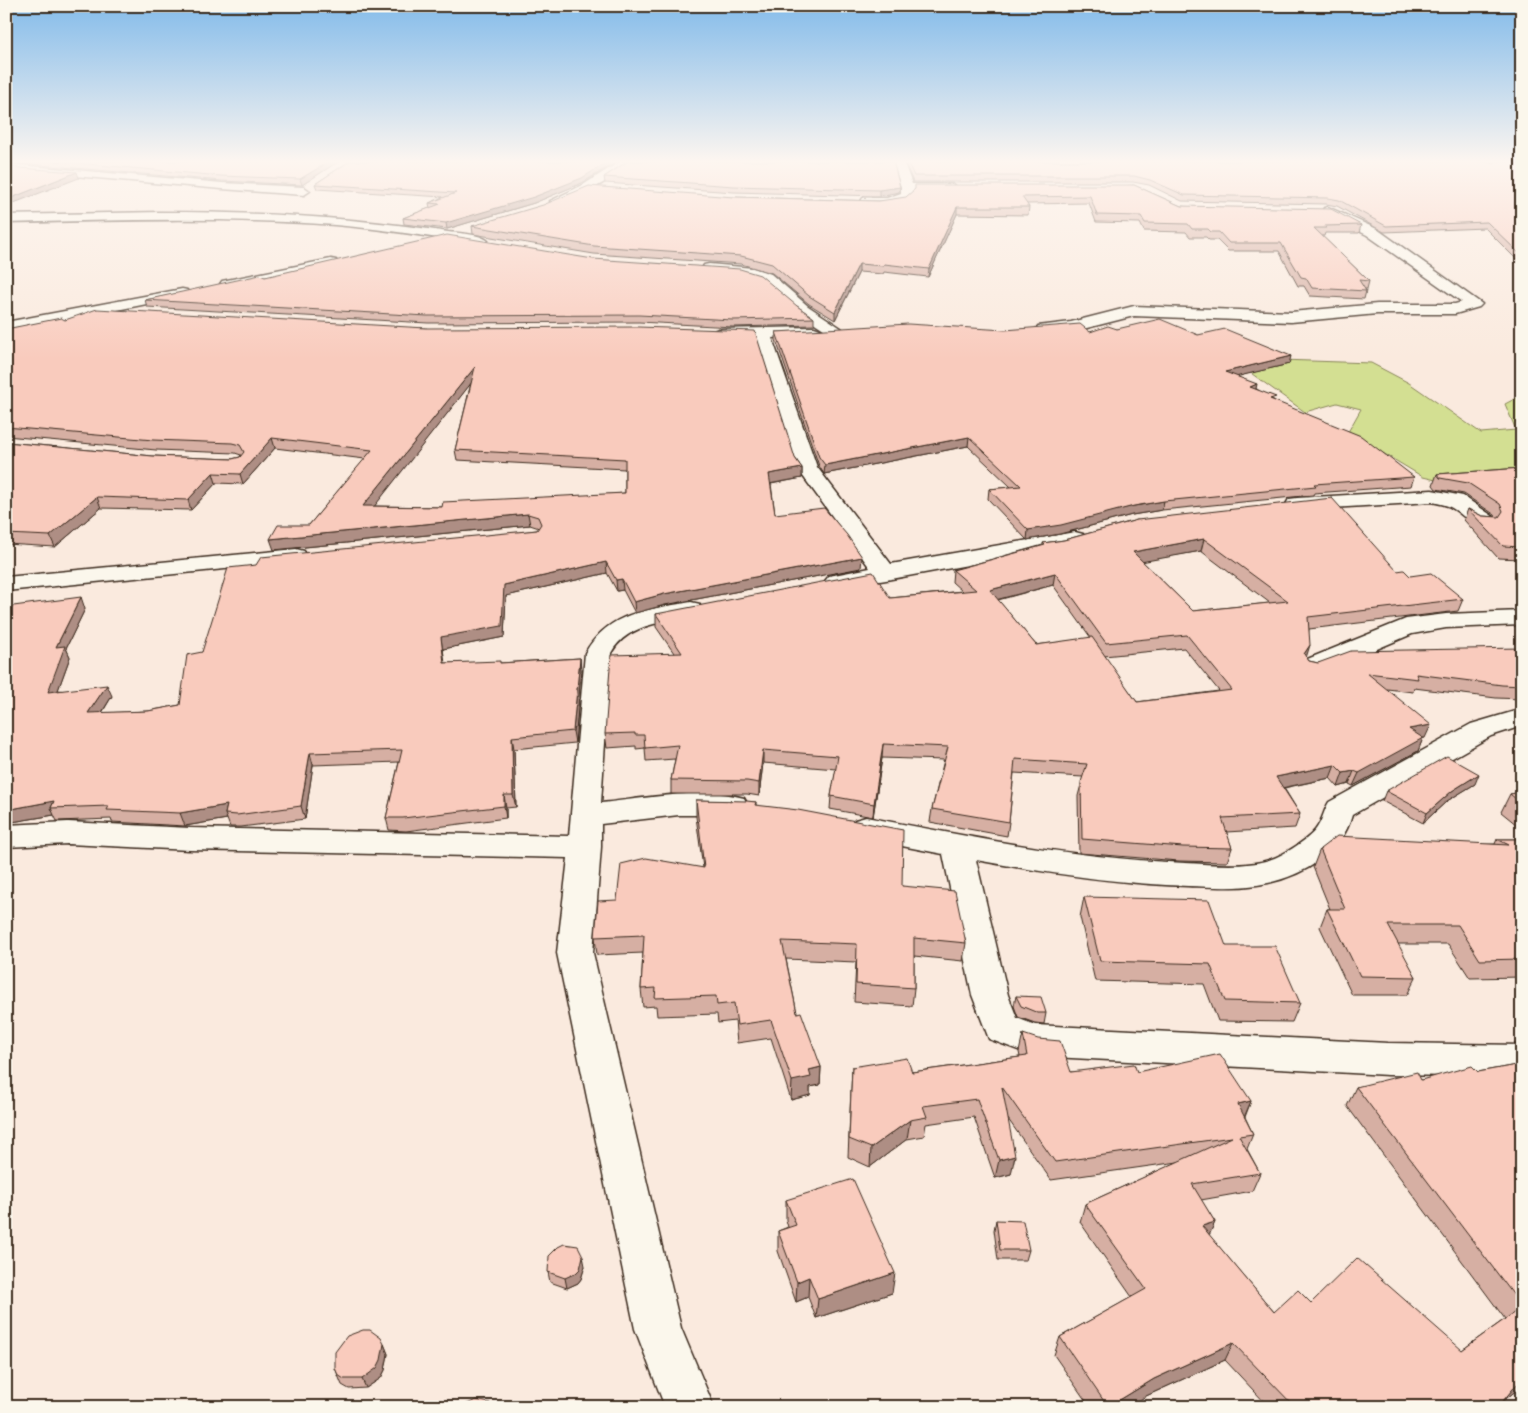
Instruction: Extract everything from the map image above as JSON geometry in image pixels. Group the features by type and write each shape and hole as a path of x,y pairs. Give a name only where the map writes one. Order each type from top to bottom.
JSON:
{"street":[{"path":"388,227 492,243"},
{"path":"411,244 477,227"},
{"path":"1026,330 1071,327 1134,311 1291,317 1377,309 1455,309 1474,304 1363,227"},
{"path":"216,286 347,259"},
{"path":"692,267 741,270 766,277 803,308 836,330"},
{"path":"6,327 198,290"},
{"path":"91,311 150,314"},
{"path":"705,334 763,334 853,329"},
{"path":"763,334 807,468 886,573"},
{"path":"1274,507 1340,500 1432,496 1455,501 1486,522"},
{"path":"811,586 1061,542 1097,533"},
{"path":"6,584 313,555"},
{"path":"690,1407 658,1329 575,953 585,847 585,815 598,654 603,643 614,633 646,619 714,604"},
{"path":"1314,666 1406,627 1446,621 1522,618"},
{"path":"842,824 1063,865 1179,875 1247,876 1288,866 1326,838 1332,830 1340,809 1481,730 1522,717"},
{"path":"585,815 680,805 710,804 756,808"},
{"path":"6,836 68,833 190,839 585,847"},
{"path":"957,845 990,995 1002,1028 1034,1040 1388,1059 1522,1061"}],"green space":[{"path":"1250,359 1371,363 1409,383 1481,433 1516,430 1505,404 1522,395 1522,480 1453,484 1423,477 1348,432 1361,409 1337,403 1305,412 1241,366"}],"building":[{"path":"478,227 948,227 929,269 884,264 883,266 859,264 835,312 809,296 772,264 741,256 594,246"},
{"path":"1190,227 1325,227 1314,228 1369,281 1359,280 1366,291 1312,288 1306,278 1301,277 1281,243 1229,243 1219,232 1211,232 1208,229 1192,229"},
{"path":"1492,227 1522,227 1522,256"},
{"path":"447,235 593,259 740,269 760,275 814,318 733,320 639,315 427,316 145,300 260,275 265,277"},
{"path":"97,309 426,328 638,327 755,331 795,458 802,468 769,474 775,514 824,508 847,535 862,557 664,594 634,602 622,579 616,580 606,562 504,585 502,626 441,637 444,663 500,661 500,663 580,658 573,731 512,737 513,795 504,795 504,806 403,818 386,818 402,750 310,753 301,806 237,815 225,814 227,805 180,813 107,810 109,806 51,808 54,801 6,810 6,607 81,597 56,647 65,646 48,692 107,685 88,713 148,711 180,705 187,655 202,652 228,568 256,565 261,557 537,530 541,524 538,517 528,514 270,539 278,525 309,525 372,450 272,438 240,474 213,473 188,500 97,497 50,536 6,534 6,442 153,456 232,459 240,457 244,452 240,445 232,443 153,440 6,427 6,329 61,318 65,320","holes":["475,367 455,450 625,459 625,493 443,502 442,507 363,506"]},
{"path":"1160,319 1198,335 1225,329 1291,356 1225,372 1257,384 1250,387 1276,397 1270,399 1361,436 1414,477 1314,484 1316,486 1164,501 1134,506 1061,525 1028,530 989,489 1021,486 969,437 825,465 819,457 776,332 908,324 1005,330 1080,324 1090,332 1108,326 1117,329"},
{"path":"1522,468 1522,547 1503,546 1468,509 1482,516 1499,517 1503,511 1500,504 1468,483 1440,478 1437,474"},
{"path":"1332,498 1397,571 1404,570 1410,576 1431,573 1463,599 1308,617 1310,645 1304,654 1309,661 1318,663 1351,651 1521,648 1522,686 1416,674 1418,679 1367,673 1431,725 1409,729 1423,738 1359,773 1354,771 1343,773 1335,765 1276,777 1300,814 1222,818 1232,848 1183,847 1082,839 1081,782 1087,764 1015,759 1009,822 932,809 948,747 883,744 874,804 831,796 838,756 763,750 759,783 747,781 671,780 678,745 645,748 644,735 635,735 635,733 605,734 611,655 682,653 656,614 873,572 890,598 976,590 953,570 1045,545 1043,543 1064,540 1137,520","holes":["1204,539 1288,601 1193,611 1133,552","1055,573 1106,643 1187,635 1232,690 1137,702 1092,637 1036,645 990,590"]},
{"path":"1447,756 1479,774 1452,791 1427,813 1386,791"},
{"path":"1522,792 1522,804 1510,794"},
{"path":"696,800 756,802 755,805 798,810 903,830 902,886 955,891 966,943 914,938 914,988 856,984 857,944 782,941 797,1013 801,1012 821,1067 809,1070 811,1077 792,1081 771,1020 737,1025 734,1003 717,1005 716,996 655,998 656,988 641,989 644,935 595,937 598,901 617,900 621,864 646,858 704,868"},
{"path":"1337,836 1509,845 1497,839 1522,839 1522,959 1480,960 1458,925 1388,925 1416,977 1360,976 1327,909 1345,909 1320,849"},
{"path":"1084,897 1209,900 1226,946 1275,946 1300,1003 1225,1001 1210,964 1100,961"},
{"path":"1016,996 1041,997 1046,1013 1038,1013 1021,1006"},
{"path":"1023,1034 1038,1039 1060,1041 1071,1072 1134,1064 1137,1072 1220,1054 1251,1101 1238,1104 1253,1134 1239,1136 1260,1173 1192,1184 1215,1222 1202,1226 1274,1312 1298,1290 1311,1303 1357,1258 1462,1350 1522,1307 1522,1380 1498,1407 1295,1407 1233,1343 1154,1379 1108,1407 1060,1337 1146,1289 1085,1204 1232,1137 1055,1162 1002,1087 1015,1156 999,1160 977,1099 923,1106 927,1117 910,1120 871,1148 849,1139 852,1067 907,1058 912,1072 1027,1056"},
{"path":"1522,1064 1522,1306 1356,1087 1417,1072 1421,1080 1472,1066 1478,1072"},
{"path":"853,1179 895,1273 818,1299 809,1277 797,1282 778,1231 796,1225 786,1200"},
{"path":"996,1220 1023,1221 1029,1250 1000,1250"},
{"path":"564,1244 578,1246 583,1256 580,1269 565,1278 548,1272 549,1256"},
{"path":"363,1330 370,1330 381,1338 384,1344 381,1360 377,1368 362,1379 344,1379 338,1375 335,1368 335,1352 347,1336"},
{"path":"476,1400 490,1403 494,1407 460,1407"},
{"path":"987,1401 991,1407 978,1407"}]}
